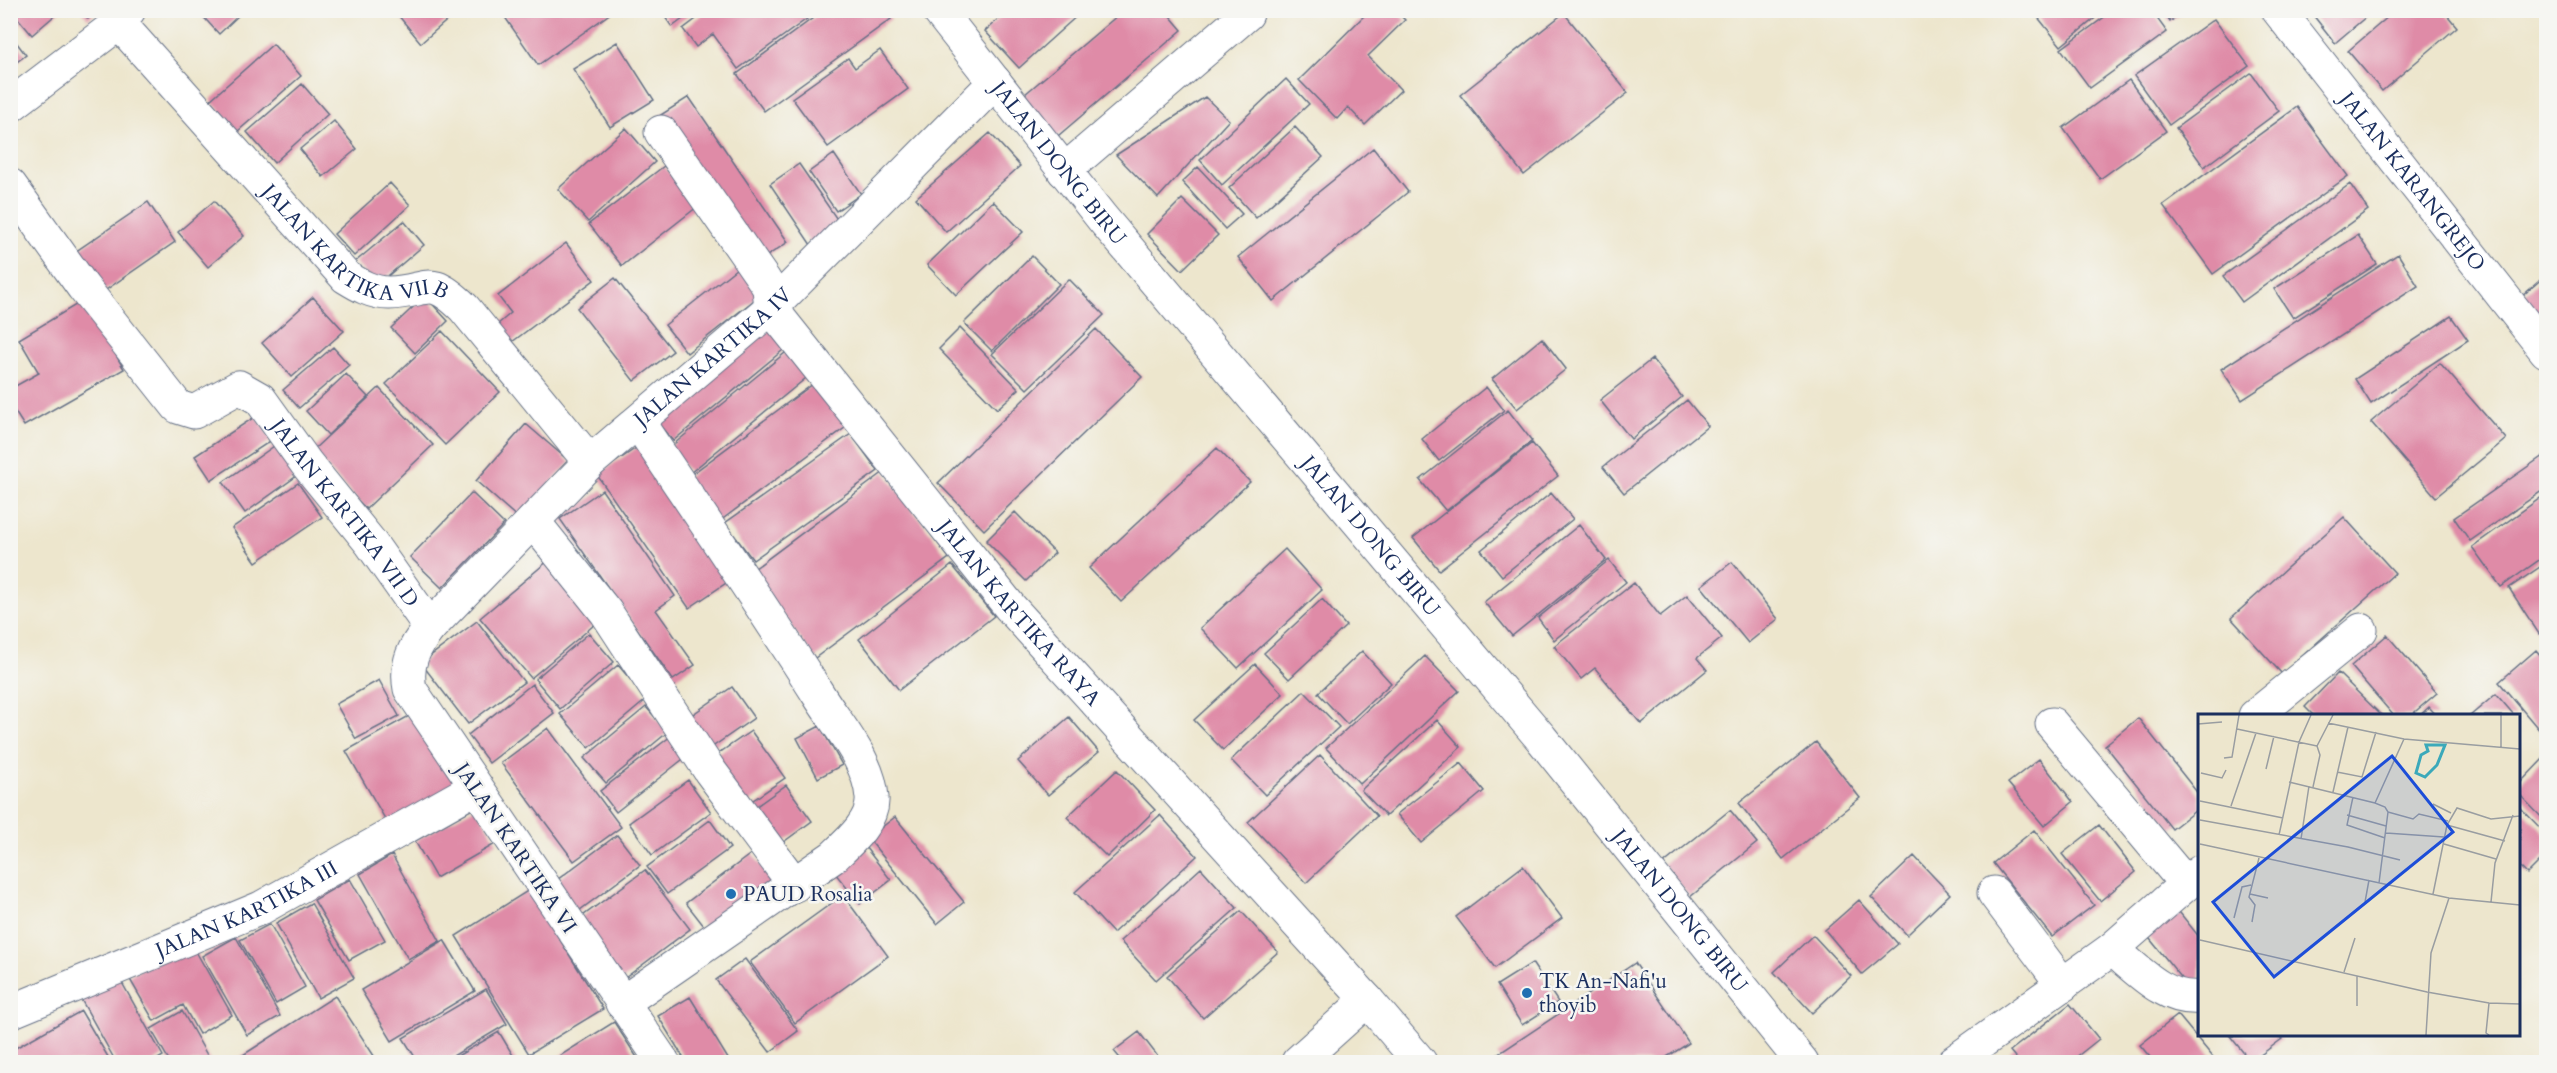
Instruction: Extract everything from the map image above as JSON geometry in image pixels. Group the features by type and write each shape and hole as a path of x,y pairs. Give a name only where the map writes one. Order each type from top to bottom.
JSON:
{"street":[{"name":"JALAN DONG BIRU","path":"938,10 1064,171 1540,738 1802,1062"},
{"name":"JALAN KARANGREJO","path":"2278,10 2547,351"},
{"path":"1064,171 1247,14"},
{"path":"11,106 124,17"},
{"name":"JALAN KARTIKA VII B","path":"124,17 346,277 368,290 378,292 389,293 427,285 446,290 464,308 590,462"},
{"name":"JALAN KARTIKA IV","path":"430,627 590,462 771,308 995,82"},
{"name":"JALAN KARTIKA RAYA","path":"661,132 764,280 769,288 771,308 1010,607 1367,1000 1420,1062"},
{"name":"JALAN KARTIKA VII D","path":"10,185 83,287 178,407 194,412 239,387 260,399 306,463 370,542 430,627"},
{"path":"622,1003 833,857 853,838 866,819 873,801 869,778 782,636 638,422"},
{"path":"533,521 606,612 710,771 795,885"},
{"name":"JALAN KARTIKA VI","path":"430,627 418,641 408,663 410,689 663,1062"},
{"path":"2257,714 2361,630"},
{"path":"1954,1062 2112,949 2193,878 2052,724"},
{"name":"JALAN KARTIKA III","path":"10,1012 261,908 475,788"},
{"path":"1994,893 2063,985"},
{"path":"2112,949 2160,988 2184,998 2198,997"},
{"path":"1298,1062 1367,1000"}],"building":[{"path":"11,10 61,10 32,35"},
{"path":"81,10 98,10 88,19"},
{"path":"197,10 237,10 240,14 219,34"},
{"path":"404,10 459,10 421,43 398,15"},
{"path":"500,10 615,10 538,65"},
{"path":"660,10 695,10 672,27"},
{"path":"708,10 819,10 738,69 713,34 696,47 683,29"},
{"path":"824,10 885,10 891,19 764,111 737,74"},
{"path":"1008,10 1076,10 1079,14 1019,68 985,31"},
{"path":"1124,10 1165,10 1182,30 1052,141 1018,100"},
{"path":"1370,10 1395,10 1405,20 1368,56 1401,90 1365,125 1348,107 1337,119 1299,80"},
{"path":"2032,10 2105,10 2061,46"},
{"path":"2114,10 2151,10 2167,32 2090,88 2061,49"},
{"path":"2162,10 2186,10 2170,22"},
{"path":"2318,10 2374,10 2335,43 2313,15"},
{"path":"2396,10 2443,10 2457,27 2382,91 2348,51"},
{"path":"1564,13 1628,93 1524,175 1460,95"},
{"path":"2214,19 2249,66 2169,125 2134,76"},
{"path":"10,34 26,55 10,67"},
{"path":"617,42 654,100 610,127 573,69"},
{"path":"273,44 301,76 238,131 210,100"},
{"path":"880,50 908,89 828,147 792,98 848,58 855,68"},
{"path":"2251,73 2279,111 2204,167 2176,128"},
{"path":"1286,79 1309,104 1222,185 1200,160"},
{"path":"2129,80 2166,131 2100,179 2063,128"},
{"path":"302,84 328,114 274,163 247,132"},
{"path":"689,97 788,242 755,264 656,118"},
{"path":"1205,97 1229,120 1158,198 1116,155"},
{"path":"2297,107 2348,176 2213,274 2163,205"},
{"path":"334,121 357,149 323,177 300,149"},
{"path":"1295,127 1323,157 1256,218 1229,188"},
{"path":"626,128 655,162 588,222 558,189"},
{"path":"990,133 1020,166 946,232 916,198"},
{"path":"1373,148 1408,192 1273,301 1238,257"},
{"path":"834,154 861,194 836,211 809,172"},
{"path":"799,164 841,225 811,245 770,184"},
{"path":"664,166 697,207 622,266 589,224"},
{"path":"1198,167 1242,214 1225,229 1182,182"},
{"path":"390,183 410,205 354,256 334,234"},
{"path":"2350,184 2368,210 2242,302 2223,276"},
{"path":"1182,199 1218,235 1182,270 1147,234"},
{"path":"214,201 244,236 208,267 178,232"},
{"path":"993,201 1023,232 956,295 927,265"},
{"path":"148,202 175,242 100,294 72,254"},
{"path":"404,221 424,245 376,286 355,262"},
{"path":"2358,235 2377,264 2293,318 2274,289"},
{"path":"566,243 594,280 512,342 498,324 511,313 498,296"},
{"path":"2398,254 2418,286 2242,400 2221,369"},
{"path":"1032,256 1059,284 992,351 964,323"},
{"path":"741,265 763,293 687,353 665,325"},
{"path":"2546,275 2546,345 2512,305"},
{"path":"615,278 673,351 634,381 577,308"},
{"path":"1069,279 1104,315 1027,389 992,354"},
{"path":"425,296 448,321 415,353 391,328"},
{"path":"313,297 344,331 292,377 262,343"},
{"path":"84,300 124,369 24,426 10,404 10,389 39,373 19,339"},
{"path":"2451,316 2468,340 2371,404 2355,379"},
{"path":"768,321 788,346 673,441 652,416"},
{"path":"960,328 1019,389 997,409 939,349"},
{"path":"1096,329 1142,377 984,530 938,483"},
{"path":"442,331 500,392 445,445 386,384"},
{"path":"1542,338 1566,369 1517,409 1492,379"},
{"path":"333,347 349,365 299,408 283,390"},
{"path":"791,348 811,374 690,473 669,448"},
{"path":"1652,359 1682,397 1631,439 1600,400"},
{"path":"2440,363 2506,439 2436,497 2371,422"},
{"path":"346,374 368,397 328,435 306,411"},
{"path":"817,381 850,424 716,524 684,480"},
{"path":"1486,387 1504,410 1439,461 1422,439"},
{"path":"379,388 433,445 366,509 312,451"},
{"path":"1687,400 1708,426 1624,493 1603,467"},
{"path":"1508,410 1532,441 1446,511 1420,480"},
{"path":"256,416 272,440 211,480 195,456"},
{"path":"526,424 570,462 519,519 476,481"},
{"path":"851,434 878,471 753,560 725,523"},
{"path":"1532,443 1558,476 1439,570 1413,538"},
{"path":"277,444 298,475 245,513 223,482"},
{"path":"639,446 732,579 689,608 597,475"},
{"path":"1217,448 1250,482 1121,602 1089,568"},
{"path":"2543,456 2546,461 2546,488 2470,541 2454,518"},
{"path":"884,472 949,558 815,658 750,572"},
{"path":"298,483 322,517 256,562 232,528"},
{"path":"602,490 675,596 656,610 695,665 673,680 560,519"},
{"path":"472,493 504,524 442,588 410,557"},
{"path":"1551,493 1573,519 1502,576 1481,550"},
{"path":"2546,494 2546,555 2501,587 2472,547"},
{"path":"1015,512 1055,553 1026,581 986,541"},
{"path":"2344,517 2395,573 2282,674 2231,618"},
{"path":"1579,525 1606,560 1512,636 1484,602"},
{"path":"1285,549 1322,590 1238,668 1200,628"},
{"path":"549,560 600,620 531,678 480,618"},
{"path":"1609,560 1626,582 1554,640 1538,618"},
{"path":"1732,562 1778,619 1748,643 1701,586"},
{"path":"2546,563 2546,629 2539,634 2509,588"},
{"path":"952,565 994,616 899,690 859,639"},
{"path":"1634,583 1660,616 1687,595 1722,638 1697,658 1707,670 1641,724 1595,668 1581,679 1554,646"},
{"path":"1322,599 1346,626 1289,679 1264,653"},
{"path":"477,621 524,682 468,724 421,663"},
{"path":"589,633 614,662 560,709 535,679"},
{"path":"2387,635 2437,693 2412,714 2392,714 2351,666"},
{"path":"2536,650 2546,662 2546,738 2499,682"},
{"path":"1362,651 1391,683 1347,724 1318,693"},
{"path":"1425,656 1459,691 1360,784 1326,748"},
{"path":"1255,664 1283,694 1223,750 1194,720"},
{"path":"618,665 647,699 589,748 560,714"},
{"path":"2338,673 2380,714 2312,714 2305,707"},
{"path":"379,680 399,716 356,739 336,704"},
{"path":"532,684 554,713 489,763 468,735"},
{"path":"732,687 754,718 708,750 686,719"},
{"path":"1304,691 1339,727 1265,795 1231,760"},
{"path":"2496,694 2513,714 2472,714"},
{"path":"646,707 668,732 606,783 584,758"},
{"path":"2429,707 2435,714 2421,714"},
{"path":"418,711 460,784 388,824 346,751"},
{"path":"1069,717 1099,752 1048,795 1018,761"},
{"path":"2138,718 2198,793 2198,809 2172,829 2105,745"},
{"path":"1437,720 1461,747 1386,816 1361,790"},
{"path":"820,726 842,765 818,778 797,738"},
{"path":"548,728 621,827 574,861 501,763"},
{"path":"751,731 785,778 743,807 709,760"},
{"path":"671,736 687,756 616,812 600,791"},
{"path":"1816,742 1860,798 1783,859 1739,803"},
{"path":"1320,755 1377,816 1306,883 1248,822"},
{"path":"2545,757 2546,822 2521,796 2521,782"},
{"path":"2039,759 2073,802 2044,826 2008,783"},
{"path":"1461,763 1484,791 1421,843 1397,814"},
{"path":"1117,770 1155,810 1107,857 1067,817"},
{"path":"688,780 711,812 652,855 629,823"},
{"path":"786,785 812,821 778,846 751,810"},
{"path":"476,807 497,843 436,878 415,841"},
{"path":"2521,808 2546,834 2546,855 2527,874 2521,868"},
{"path":"1730,810 1757,843 1690,897 1663,864"},
{"path":"1160,815 1197,856 1113,933 1075,892"},
{"path":"895,817 964,902 937,924 868,838"},
{"path":"710,820 730,848 667,894 647,867"},
{"path":"2099,825 2136,872 2100,901 2062,854"},
{"path":"2034,830 2094,905 2052,937 1993,863"},
{"path":"617,835 640,865 576,913 553,883"},
{"path":"862,843 891,880 860,904 830,867"},
{"name":"PAUD Rosalia","path":"752,853 776,885 711,935 686,903"},
{"path":"392,855 440,941 408,959 360,874"},
{"path":"1914,856 1950,894 1907,935 1871,897"},
{"path":"1523,866 1562,918 1495,968 1456,917"},
{"path":"1201,868 1237,908 1156,980 1120,941"},
{"path":"645,870 690,929 621,981 576,921"},
{"path":"350,879 385,940 349,960 314,900"},
{"path":"529,890 603,1009 529,1054 456,936"},
{"path":"843,895 888,956 795,1023 750,962"},
{"path":"1859,900 1898,944 1862,974 1825,930"},
{"path":"311,903 354,978 318,998 276,923"},
{"path":"2172,903 2198,936 2198,980 2189,987 2141,928"},
{"path":"1241,911 1278,952 1203,1018 1167,976"},
{"path":"270,924 305,987 276,1004 240,940"},
{"path":"1813,935 1851,976 1812,1013 1774,972"},
{"path":"236,937 280,1016 247,1035 202,956"},
{"path":"444,940 475,991 392,1041 361,990"},
{"path":"190,941 232,1015 199,1034 183,1005 154,1021 128,976"},
{"path":"745,959 798,1031 770,1052 716,980"},
{"name":"TK An-Nafi'u thoyib","path":"1532,963 1558,1002 1522,1025 1497,985"},
{"path":"1635,963 1689,1043 1659,1062 1503,1062 1497,1055"},
{"path":"116,972 163,1056 153,1062 116,1062 78,994"},
{"path":"486,989 507,1024 443,1062 418,1062 403,1038"},
{"path":"335,996 378,1062 232,1062 254,1048"},
{"path":"690,997 730,1062 686,1062 658,1016"},
{"path":"2070,1004 2099,1039 2070,1062 2019,1062 2010,1051"},
{"path":"81,1011 111,1062 10,1062 10,1051"},
{"path":"182,1011 211,1062 170,1062 151,1029"},
{"path":"2178,1015 2217,1062 2154,1062 2140,1045"},
{"path":"614,1022 640,1062 550,1062"},
{"path":"499,1032 517,1062 447,1062"},
{"path":"1139,1032 1162,1062 1123,1062 1114,1051"},
{"path":"2231,1037 2280,1037 2282,1039 2251,1062"}],"place":[{"name":"PAUD Rosalia","path":"731,894"},
{"name":"TK An-Nafi'u thoyib","path":"1527,993"}]}
